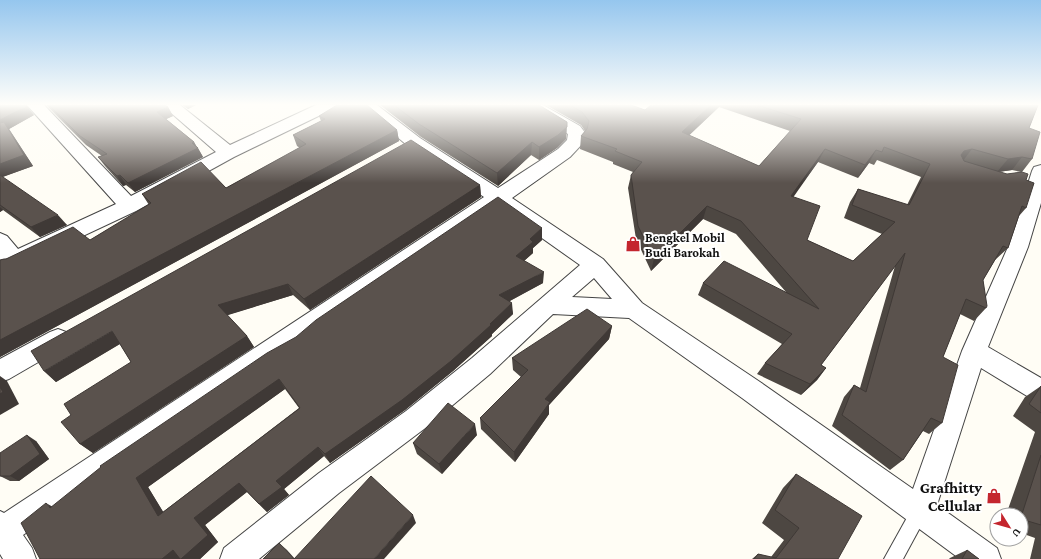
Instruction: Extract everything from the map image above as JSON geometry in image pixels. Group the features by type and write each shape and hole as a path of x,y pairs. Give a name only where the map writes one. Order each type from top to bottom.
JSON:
{"street":[{"path":"60,131 129,206"},
{"path":"202,131 228,153"},
{"path":"0,241 8,264 129,206 271,131"},
{"path":"400,131 595,265 634,309 751,390 986,559"},
{"path":"21,559 2,529 497,197 543,168 564,153 575,142 577,134 575,131"},
{"path":"394,154 414,142"},
{"path":"920,511 974,351 1018,247 1032,178"},
{"path":"235,559 329,483 415,420 481,366 548,304 595,265"},
{"path":"548,304 634,309"},
{"path":"0,371 76,329"},
{"path":"974,351 1041,391"}],"lane":[{"path":"893,559 920,511"}],"building":[{"path":"0,131 10,131 24,155 0,164"},
{"path":"75,131 181,131 194,142 192,143 198,148 128,183 120,175 117,176 98,157 107,154"},
{"path":"301,131 395,131 0,340 0,260 6,259 73,227 90,240 151,203 142,194 201,162 226,188 306,144 293,135"},
{"path":"430,131 562,131 539,147 532,142 497,173"},
{"path":"585,131 683,131 682,132 759,166 790,131 1040,132 1032,159 1022,157 1008,159 972,149 964,151 961,155 964,161 1007,174 1022,172 1028,174 1026,180 1034,183 1026,208 1022,206 1008,248 1003,246 983,280 987,306 986,308 966,299 943,357 958,365 942,423 931,418 903,460 842,415 854,385 866,392 905,253 821,365 826,368 810,384 765,363 792,334 703,283 724,261 819,309 741,221 707,206 654,259 638,226 631,175 642,162 615,151 617,149 581,136","holes":["884,147 930,164 909,205 858,189 852,205 895,222 853,261 807,240 820,206 791,196 825,149 865,165 876,150 882,152"]},
{"path":"411,140 480,185 304,299 288,284 218,305 247,336 80,444 61,422 71,415 64,404 131,362 112,331 44,371 31,351"},
{"path":"0,175 58,215 31,227 0,205"},
{"path":"498,197 542,228 530,239 533,242 516,256 544,272 499,295 512,303 490,324 491,325 451,361 402,400 325,454 318,447 276,481 282,487 259,504 239,483 194,518 208,535 181,559 173,550 162,559 40,559 21,523 46,503 50,508 101,467 100,466 267,353 296,337 316,320","holes":["279,379 300,408 158,516 136,478"]},
{"path":"587,309 612,326 545,399 550,402 514,452 480,418 528,370 512,358"},
{"path":"1041,386 1041,413 1029,404"},
{"path":"0,387 3,392 0,394"},
{"path":"448,403 475,424 439,464 413,443"},
{"path":"27,435 40,454 10,476 0,476 0,453"},
{"path":"1041,455 1041,525 1029,521 1029,507 1024,507"},
{"path":"796,474 862,516 838,559 754,559 758,554 776,558 799,528 775,510"},
{"path":"371,476 413,515 374,559 294,559"},
{"path":"279,543 294,559 263,559"},
{"path":"967,550 979,559 962,559"}],"place":[{"name":"Bengkel Mobil Budi Barokah","path":"633,244"},
{"name":"Grafhitty Cellular","path":"994,496"}]}
